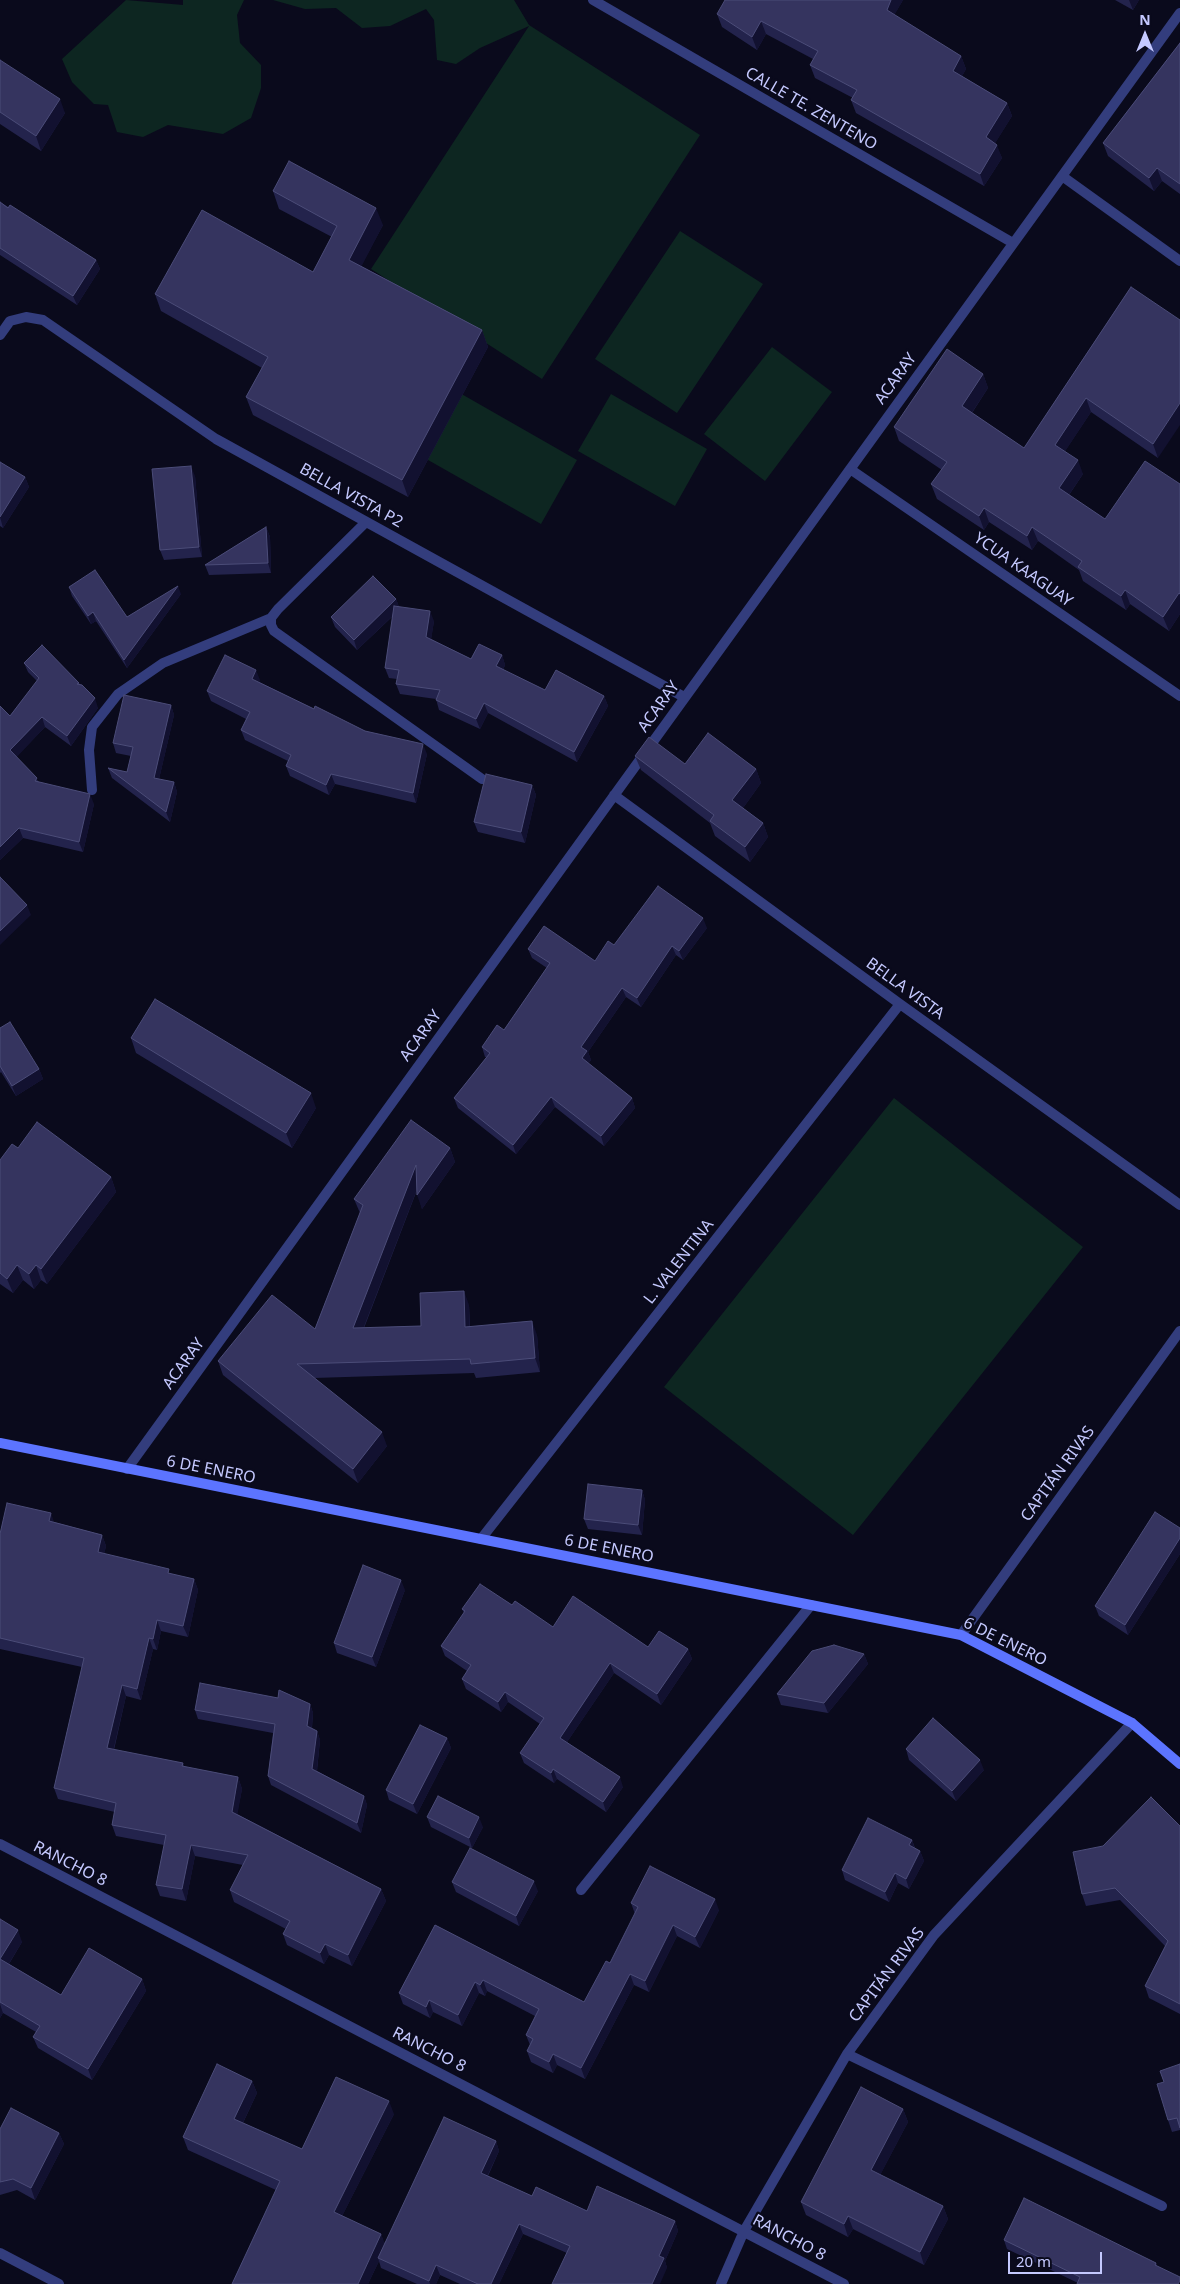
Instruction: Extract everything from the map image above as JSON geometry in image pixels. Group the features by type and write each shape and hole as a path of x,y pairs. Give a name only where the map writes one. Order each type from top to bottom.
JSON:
{"main road":[{"name":"6 DE ENERO","path":"0,1443 961,1635 1132,1723 1180,1764"}],"street":[{"name":"CALLE TE. ZENTENO","path":"593,0 1013,244"},
{"name":"ACARAY","path":"127,1468 1180,13"},
{"path":"1062,176 1180,261"},
{"name":"BELLA VISTA P2","path":"0,335 10,321 26,317 43,320 216,439 684,697"},
{"name":"YCUA KAAGUAY","path":"850,469 1180,696"},
{"path":"92,790 89,750 92,727 118,694 163,663 271,618 366,522"},
{"path":"271,618 274,631 482,779"},
{"name":"BELLA VISTA","path":"614,795 1180,1205"},
{"name":"L. VALENTINA","path":"481,1539 900,1004"},
{"name":"CAPITÁN RIVAS","path":"961,1635 1180,1331"},
{"path":"581,1890 811,1606"},
{"name":"CAPITÁN RIVAS","path":"721,2284 744,2231 847,2054 934,1935 1132,1723"},
{"name":"RANCHO 8","path":"0,1844 844,2284"},
{"path":"847,2054 1162,2206"},
{"path":"0,2253 59,2284"}],"green space":[{"path":"126,0 183,5 183,0 244,0 237,15 240,43 261,65 261,88 251,118 223,134 168,125 143,137 117,132 108,105 94,104 72,82 62,59"},
{"path":"273,0 514,0 529,25 700,135 542,379 371,269 529,26 480,48 456,64 437,60 434,20 426,9 390,26 362,28 336,8 305,9"},
{"path":"680,231 763,284 677,413 595,359"},
{"path":"772,347 832,392 765,481 704,434"},
{"path":"458,392 577,460 541,524 421,456"},
{"path":"611,394 707,449 675,506 578,451"},
{"path":"894,1098 1083,1247 853,1535 664,1387"}],"building":[{"path":"725,0 891,0 887,10 961,56 953,71 1007,103 986,137 997,145 980,174 851,100 857,90 810,65 818,51 761,21 752,37 717,14"},
{"path":"1180,43 1180,184 1157,168 1149,178 1103,143"},
{"path":"0,60 60,99 36,136 0,112"},
{"path":"289,161 376,208 349,260 482,330 402,480 246,397 268,357 155,294 202,210 313,272 337,226 273,191"},
{"path":"0,202 8,208 10,205 96,260 73,296 0,248"},
{"path":"1131,287 1180,320 1180,403 1153,444 1086,398 1055,445 1078,460 1059,488 1105,519 1145,461 1180,484 1180,594 1163,617 1125,590 1121,596 1078,567 1082,561 1032,527 1027,536 984,508 979,516 931,484 947,462 894,427 947,349 983,374 962,406 1024,448"},
{"path":"0,462 25,477 0,517"},
{"path":"191,466 199,547 160,550 152,469"},
{"path":"266,527 268,563 205,565"},
{"path":"95,570 127,617 178,586 124,660 93,612 88,616 69,587"},
{"path":"373,576 396,599 354,640 331,617"},
{"path":"394,606 430,611 426,637 471,659 479,644 502,655 496,666 545,690 556,670 604,696 574,752 484,703 476,719 436,700 440,690 396,684 399,670 385,668"},
{"path":"42,645 79,683 77,684 82,685 95,698 67,736 42,717 10,750 37,778 35,781 90,794 79,842 19,828 0,847 0,706 10,716 39,678 24,663"},
{"path":"225,655 256,670 252,679 314,709 315,706 365,731 423,744 413,793 331,774 326,785 286,766 291,755 241,730 250,712 207,691"},
{"path":"124,695 171,705 154,778 174,782 166,812 108,768 127,772 133,747 113,743"},
{"path":"708,733 756,769 732,800 763,823 745,847 710,821 714,815 635,756 649,737 685,764"},
{"path":"486,774 532,785 521,832 474,822"},
{"path":"0,877 27,905 0,931"},
{"path":"658,886 703,918 679,951 672,946 637,998 622,988 581,1047 587,1051 582,1058 632,1098 601,1136 551,1097 513,1145 454,1098 490,1053 482,1047 497,1025 504,1030 550,963 528,949 544,926 595,961 608,941 614,945"},
{"path":"155,999 311,1093 286,1133 131,1038"},
{"path":"10,1022 39,1069 12,1086 0,1066 0,1028"},
{"path":"411,1120 450,1148 417,1195 416,1165 353,1328 421,1326 420,1293 464,1291 465,1327 532,1321 535,1358 471,1364 470,1359 297,1364 382,1432 353,1469 218,1361 272,1295 315,1329 363,1205 354,1199"},
{"path":"37,1122 111,1177 41,1269 36,1265 29,1274 17,1265 7,1279 0,1273 0,1160 12,1144 18,1148"},
{"path":"588,1484 642,1490 638,1525 584,1519"},
{"path":"7,1503 51,1513 49,1521 102,1535 98,1552 169,1569 168,1573 194,1579 183,1626 157,1620 153,1639 149,1638 137,1689 122,1685 107,1748 183,1763 182,1766 238,1777 232,1812 381,1889 348,1955 325,1944 320,1953 283,1934 290,1921 230,1890 248,1855 191,1845 182,1889 156,1885 166,1835 112,1825 116,1803 54,1788 84,1658 0,1638 0,1534"},
{"path":"1155,1512 1180,1528 1180,1538 1125,1625 1095,1606"},
{"path":"363,1565 401,1580 372,1657 334,1643"},
{"path":"480,1584 512,1605 515,1601 553,1627 573,1596 648,1647 659,1631 688,1649 657,1694 610,1663 560,1738 620,1777 603,1802 553,1769 551,1773 520,1753 544,1718 505,1692 498,1702 462,1679 471,1665 441,1646 465,1611 462,1609"},
{"path":"834,1645 864,1654 824,1703 777,1694 812,1651"},
{"path":"200,1683 278,1698 279,1690 310,1704 307,1726 317,1731 312,1769 364,1796 357,1823 268,1776 275,1724 195,1710"},
{"path":"933,1718 980,1760 952,1791 906,1749"},
{"path":"420,1725 447,1738 413,1804 386,1790"},
{"path":"438,1796 479,1817 469,1838 427,1817"},
{"path":"1151,1797 1180,1826 1180,2004 1145,1986 1168,1941 1115,1888 1082,1894 1073,1852 1103,1846"},
{"path":"868,1818 912,1840 909,1845 920,1851 906,1879 895,1873 885,1892 842,1870"},
{"path":"470,1848 534,1881 516,1916 452,1882"},
{"path":"650,1866 715,1899 695,1937 673,1925 645,1981 630,1974 581,2068 553,2054 549,2062 527,2051 533,2039 526,2035 539,2009 483,1980 480,1985 475,1982 458,2015 429,2000 426,2007 399,1993 435,1925 584,2002 606,1961 610,1963 638,1907 631,1903"},
{"path":"0,1919 18,1930 0,1959"},
{"path":"89,1948 142,1979 88,2069 33,2037 40,2026 0,2002 0,1959 61,1995"},
{"path":"217,2064 252,2081 234,2119 302,2149 336,2077 389,2101 334,2212 381,2234 358,2284 232,2284 280,2181 183,2137"},
{"path":"1180,2064 1180,2128 1177,2118 1168,2120 1157,2084 1164,2082 1160,2071"},
{"path":"861,2087 903,2109 871,2170 943,2206 920,2252 848,2216 844,2224 801,2202"},
{"path":"11,2108 59,2133 31,2188 13,2179 0,2182 0,2129"},
{"path":"444,2117 496,2141 481,2173 532,2196 536,2187 587,2211 597,2186 675,2221 659,2256 664,2258 652,2284 552,2284 570,2246 519,2224 491,2284 478,2284 436,2265 429,2281 378,2258"},
{"path":"1024,2198 1156,2263 1155,2265 1180,2277 1180,2281 1178,2284 1077,2284 1080,2277 1004,2240"}]}
